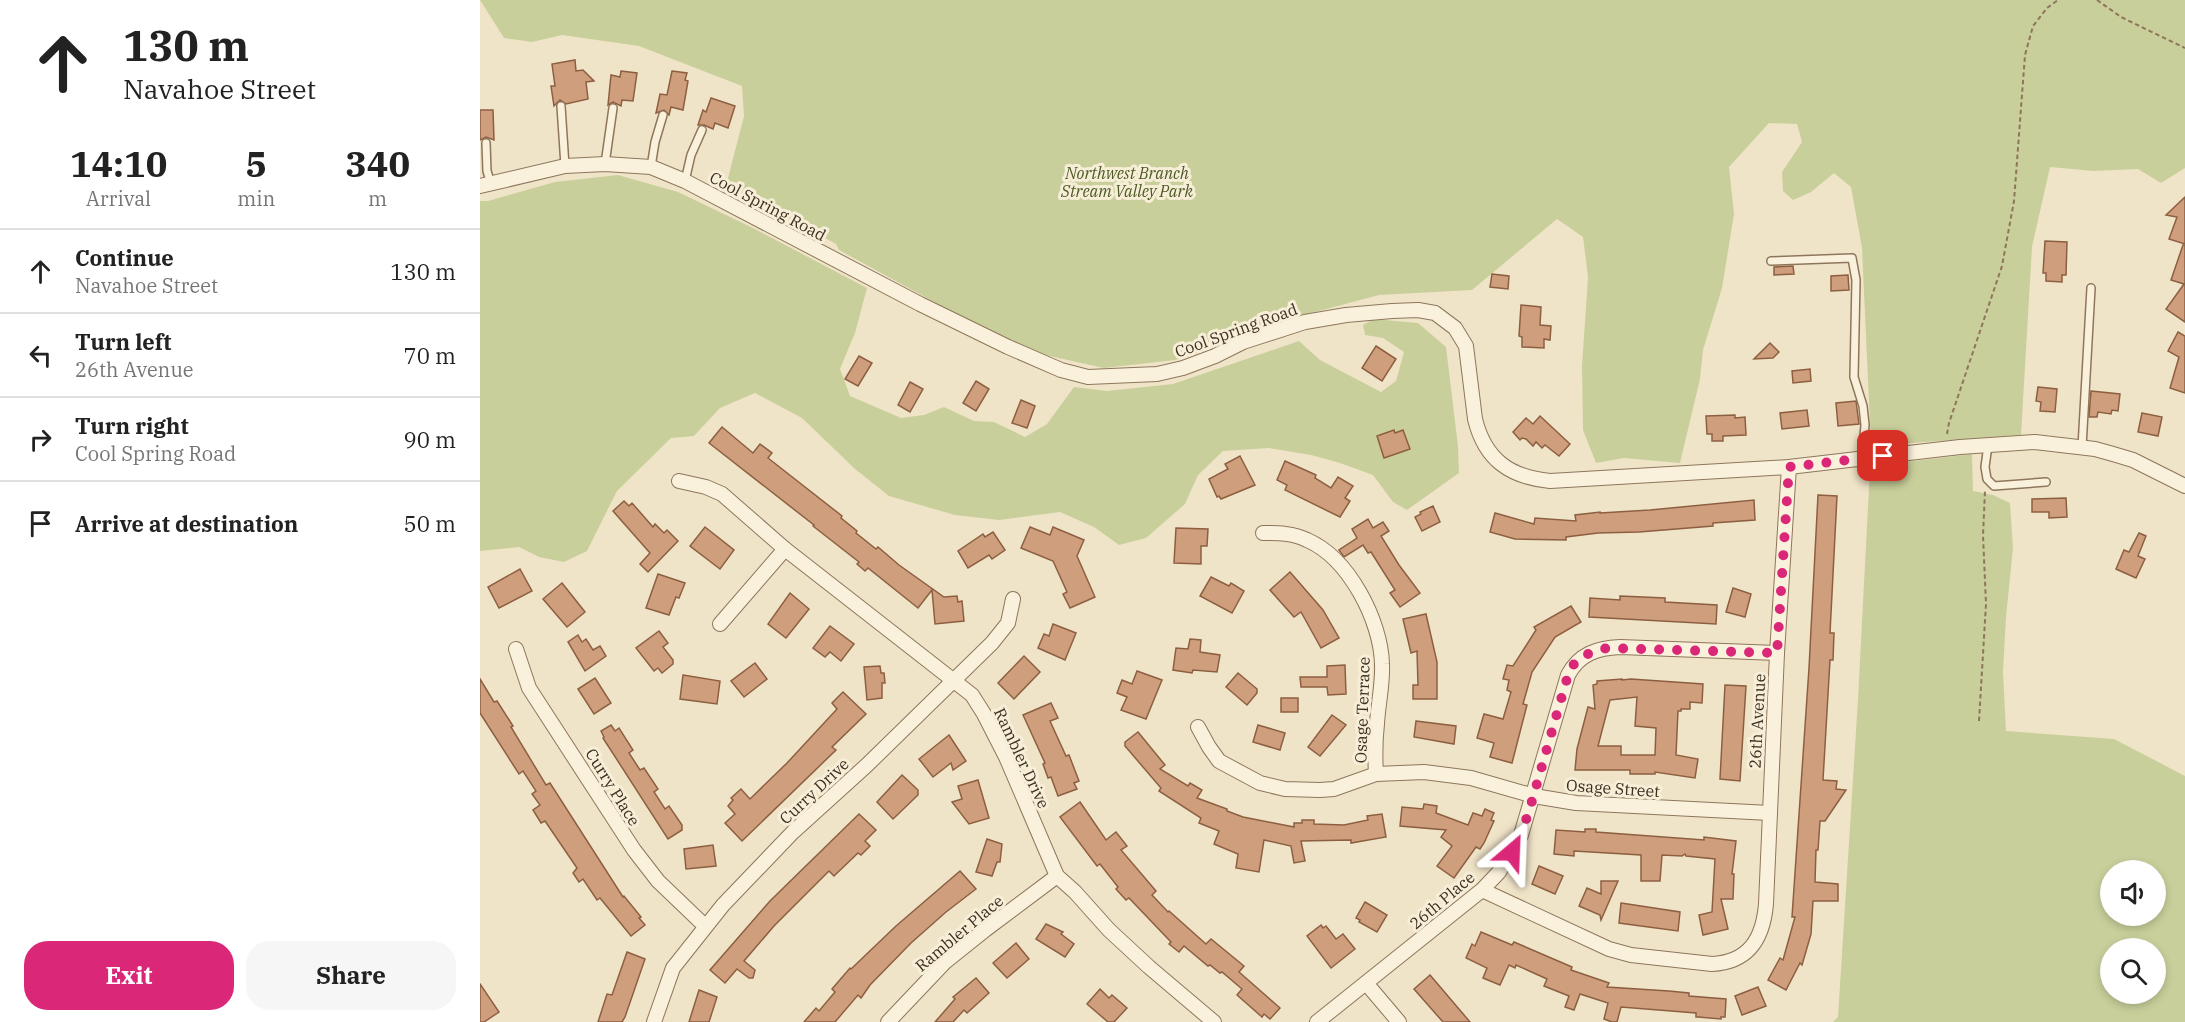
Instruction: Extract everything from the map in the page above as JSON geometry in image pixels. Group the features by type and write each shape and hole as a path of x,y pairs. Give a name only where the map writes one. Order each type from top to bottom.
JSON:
{"street":[{"name":"Cool Spring Road","path":"486,185 565,166 604,164 651,167 685,181 920,304 1008,347 1061,370 1088,377 1157,374 1194,364 1243,342 1305,322 1346,315 1418,310 1435,313 1446,319 1461,337 1468,356 1475,419 1480,436 1489,452 1497,461 1533,479 1789,467 1946,449 2035,442 2082,447 2133,460 2185,486"},
{"name":"26th Avenue","path":"1482,890 1609,949 1631,955 1712,964 1734,962 1754,944 1762,928 1766,904 1777,653 1789,467"},
{"name":"Rambler Drive","path":"679,481 706,487 722,494 785,549 972,695 1006,757 1057,876 1075,892 1109,930 1214,1022"},
{"name":"Osage Terrace","path":"1263,533 1295,535 1317,545 1339,564 1365,603 1376,630 1382,664 1376,731 1376,774"},
{"path":"720,624 785,549"},
{"name":"Curry Drive","path":"654,1022 673,968 705,927 793,832 867,765 992,643 1008,622 1013,599"},
{"name":"26th Place","path":"1317,1022 1482,890 1499,872 1516,844 1534,796 1552,726 1572,666 1585,655 1607,648 1638,647 1777,653"},
{"name":"Curry Place","path":"516,649 529,688 634,850 658,881 705,927"},
{"name":"Osage Street","path":"1198,727 1205,742 1219,761 1260,783 1285,789 1334,789 1376,774 1443,773 1576,804 1770,813"},
{"name":"Rambler Place","path":"888,1022 945,962 1057,876"},
{"path":"1366,983 1399,1022"}],"lane":[{"path":"561,106 565,166"},
{"path":"604,164 613,108"},
{"path":"651,167 663,115"},
{"path":"685,181 691,155 702,130"},
{"path":"486,143 486,185"},
{"path":"1771,261 1852,258 1856,280 1854,377 1863,406 1865,425 1862,459"},
{"path":"2082,447 2091,288"},
{"path":"1988,445 1985,467 1987,479 1994,486 2046,482"}],"path":[{"path":"1946,449 1949,423 2002,266 2014,201 2025,55 2033,26 2047,8 2058,0"},
{"path":"2097,0 2121,17 2185,48"},
{"path":"1979,721 1986,604 1983,535 1987,479"}],"green space":[{"name":"Northwest Branch Stream Valley Park","path":"480,0 2185,0 2185,168 2161,183 2138,169 2093,171 2050,167 2032,247 2021,435 1871,446 1862,248 1851,187 1834,173 1811,192 1793,200 1783,191 1782,172 1802,142 1797,124 1769,123 1729,167 1734,214 1722,288 1703,350 1700,379 1680,463 1624,458 1596,463 1583,430 1582,366 1588,277 1583,237 1557,219 1472,290 1379,295 1304,315 1175,360 1104,368 1036,353 1002,339 839,250 836,244 747,196 727,182 744,116 742,86 639,46 562,35 532,42 504,38"},
{"path":"618,175 678,192 751,227 867,288 855,333 840,369 850,396 901,418 924,415 944,407 974,421 994,422 1025,437 1047,424 1074,387 1107,391 1173,384 1299,341 1320,360 1381,392 1396,381 1404,352 1383,338 1365,335 1363,325 1374,319 1418,323 1446,347 1459,473 1407,510 1393,502 1373,475 1340,463 1311,455 1269,448 1223,451 1198,475 1185,504 1146,538 1119,545 1094,527 1060,512 999,520 955,515 889,496 855,469 802,418 755,393 720,408 694,436 671,438 617,491 587,551 564,562 539,557 519,547 480,551 480,201 488,201 555,182"},
{"path":"1972,454 1973,491 1993,495 2010,503 2013,548 2003,672 2006,731 2114,739 2185,776 2185,1022 1833,1022 1838,1017 1870,468"}],"building":[{"path":"575,60 576,71 583,70 594,81 586,82 588,99 566,104 560,100 554,106 551,86 555,86 552,64"},
{"path":"621,71 637,73 633,101 622,100 621,106 613,102 608,105 611,75 620,77"},
{"path":"672,71 687,73 685,80 688,81 683,110 671,107 669,115 664,110 656,113 660,94 667,95"},
{"path":"711,98 735,106 728,128 715,123 713,129 698,125 703,110 706,112"},
{"path":"480,110 493,110 494,140 486,137 480,140"},
{"path":"2185,197 2185,244 2169,239 2177,217 2166,215"},
{"path":"2045,241 2067,242 2066,275 2062,275 2062,282 2046,281 2046,273 2043,273"},
{"path":"2183,245 2185,245 2185,322 2166,309 2184,284 2171,280"},
{"path":"1793,266 1794,274 1774,275 1774,267"},
{"path":"1492,274 1509,276 1508,289 1490,287"},
{"path":"1848,275 1849,290 1831,291 1831,276"},
{"path":"1521,305 1541,307 1540,325 1551,326 1550,340 1544,339 1544,348 1522,347 1522,337 1519,336"},
{"path":"2178,332 2185,336 2185,393 2170,388 2179,357 2168,351"},
{"path":"1770,343 1779,352 1773,358 1754,359"},
{"path":"1376,346 1396,359 1382,381 1362,368"},
{"path":"859,356 872,363 858,386 845,379"},
{"path":"1810,369 1811,381 1793,383 1792,371"},
{"path":"976,381 989,389 976,411 963,403"},
{"path":"910,382 923,389 910,412 898,405"},
{"path":"2038,387 2057,389 2055,412 2040,411 2041,402 2036,401"},
{"path":"2091,391 2120,394 2118,411 2112,410 2111,414 2098,412 2097,417 2089,417"},
{"path":"1021,400 1035,406 1027,428 1012,423"},
{"path":"1856,401 1859,424 1838,426 1836,403"},
{"path":"1807,410 1809,426 1782,429 1780,413"},
{"path":"2142,413 2162,417 2158,436 2138,432"},
{"path":"1735,415 1735,418 1745,417 1746,435 1723,436 1723,441 1712,441 1712,434 1707,434 1706,416"},
{"path":"1540,416 1570,444 1559,456 1545,445 1542,448 1536,442 1533,446 1526,439 1520,440 1513,432 1526,418 1533,424"},
{"path":"722,427 753,453 760,444 772,453 768,458 842,516 841,518 857,531 856,533 876,549 878,547 944,597 957,596 958,602 962,601 964,621 935,624 932,590 918,608 868,568 865,571 857,564 859,562 814,525 709,443"},
{"path":"1394,430 1395,433 1403,430 1410,449 1384,458 1377,436"},
{"path":"1240,456 1255,485 1221,499 1217,497 1209,479 1228,469 1225,464"},
{"path":"1285,461 1316,475 1315,478 1331,488 1338,477 1353,486 1345,498 1350,501 1340,517 1285,490 1287,485 1277,480"},
{"path":"1818,495 1837,496 1830,633 1834,633 1833,660 1830,660 1823,780 1837,781 1836,789 1846,790 1825,821 1820,821 1818,850 1816,850 1815,882 1838,884 1838,901 1813,901 1811,934 1802,965 1800,963 1786,990 1768,980 1780,958 1783,960 1795,917 1792,917"},
{"path":"2066,498 2067,517 2049,518 2049,512 2032,512 2032,499"},
{"path":"1754,500 1755,520 1713,523 1713,526 1598,533 1566,537 1566,540 1515,539 1490,532 1495,513 1534,524 1535,518 1576,521 1575,515 1600,512 1650,510"},
{"path":"624,501 629,506 632,503 653,527 655,524 664,533 667,530 678,541 648,572 640,564 650,553 613,511"},
{"path":"1433,506 1440,522 1422,531 1415,517"},
{"path":"1368,519 1373,528 1383,522 1389,531 1381,536 1420,593 1400,607 1390,593 1395,590 1371,552 1368,553 1363,545 1344,557 1339,550 1357,538 1352,529"},
{"path":"705,527 734,550 720,569 690,546"},
{"path":"1030,527 1050,535 1053,527 1084,540 1077,556 1095,597 1070,608 1063,594 1067,592 1053,561 1021,548"},
{"path":"1176,528 1208,529 1207,546 1201,546 1201,564 1174,563"},
{"path":"993,532 1005,550 992,559 989,555 968,568 958,551 983,534 985,537"},
{"path":"2139,533 2146,536 2138,556 2145,559 2136,578 2116,569 2124,550 2129,552"},
{"path":"520,569 532,591 499,608 488,587"},
{"path":"1290,572 1323,610 1339,638 1321,648 1301,612 1294,617 1270,590"},
{"path":"658,574 685,583 669,615 646,608"},
{"path":"1211,577 1229,586 1231,583 1244,591 1232,613 1200,596"},
{"path":"562,583 585,612 567,627 543,599"},
{"path":"1733,588 1751,594 1745,617 1726,612"},
{"path":"790,593 809,609 786,638 768,624"},
{"path":"1620,596 1665,598 1665,602 1717,605 1716,624 1589,617 1590,598 1620,600"},
{"path":"1571,606 1581,622 1555,637 1532,672 1523,704 1527,705 1512,763 1490,757 1494,743 1477,738 1484,714 1503,719 1511,692 1507,690 1509,680 1503,679 1507,665 1513,666 1536,630 1534,627"},
{"path":"1426,614 1437,662 1437,699 1413,699 1413,685 1418,685 1417,651 1411,653 1403,619"},
{"path":"1053,624 1076,633 1065,660 1038,648 1044,634 1049,636"},
{"path":"830,626 854,644 841,661 830,652 825,657 813,648"},
{"path":"659,631 668,643 663,647 673,660 673,664 662,673 658,668 654,671 636,648"},
{"path":"578,635 582,642 586,639 593,650 600,646 606,656 585,671 568,642"},
{"path":"1190,639 1201,640 1200,652 1220,655 1217,672 1193,670 1192,673 1173,670 1176,648 1188,649"},
{"path":"1024,656 1040,672 1014,699 998,683"},
{"path":"755,663 767,679 744,697 731,681"},
{"path":"1345,665 1346,694 1328,695 1327,687 1301,687 1300,677 1327,677 1327,666"},
{"path":"880,666 881,673 884,673 885,683 882,683 882,698 867,700 864,667"},
{"path":"1137,671 1162,680 1146,719 1121,710 1127,697 1117,693 1122,680 1132,684"},
{"path":"1238,673 1257,689 1257,693 1247,705 1226,687"},
{"path":"683,675 720,681 717,704 680,699"},
{"path":"595,678 611,703 594,714 578,689"},
{"path":"480,679 513,726 511,727 546,785 550,783 623,897 641,917 639,918 645,925 631,936 600,898 597,900 583,879 579,882 573,873 577,868 545,821 541,823 533,810 540,805 532,794 536,791 523,771 519,774 480,713"},
{"path":"1631,679 1703,684 1702,703 1690,702 1690,709 1678,711 1676,755 1698,759 1695,778 1655,772 1655,774 1630,774 1630,770 1575,770 1577,749 1588,707 1595,709 1593,685 1597,684 1597,681","holes":["1637,697 1635,726 1656,728 1655,755 1621,755 1621,746 1598,746 1610,700"]},
{"path":"1725,685 1746,686 1740,781 1720,779"},
{"path":"843,692 866,714 832,747 836,750 742,841 725,823 735,814 728,806 733,800 731,798 741,789 750,799 837,709 832,703"},
{"path":"1281,698 1298,698 1298,712 1281,712"},
{"path":"1051,703 1058,718 1050,721 1066,756 1069,755 1079,781 1074,783 1077,789 1058,796 1051,777 1048,778 1043,764 1045,763 1023,715"},
{"path":"1332,715 1346,725 1320,756 1308,747"},
{"path":"1416,721 1456,726 1454,744 1414,737"},
{"path":"611,725 615,731 619,728 633,750 629,753 640,770 644,768 658,789 654,792 665,809 669,806 682,825 682,830 668,839 603,738 601,731"},
{"path":"1258,725 1285,733 1280,750 1253,742"},
{"path":"1138,732 1165,765 1160,769 1188,786 1190,783 1202,790 1197,798 1227,809 1227,811 1243,817 1294,827 1294,823 1302,823 1302,820 1314,820 1314,824 1344,825 1368,820 1367,816 1382,814 1386,837 1351,843 1351,840 1301,841 1305,861 1294,863 1291,846 1264,840 1259,872 1236,868 1238,854 1214,844 1219,831 1199,823 1201,818 1159,791 1161,788 1125,746 1125,742"},
{"path":"949,735 966,761 953,770 951,763 933,777 919,759"},
{"path":"902,775 918,790 918,795 893,819 877,802"},
{"path":"978,780 989,818 969,824 952,802 962,799 958,786"},
{"path":"1080,802 1106,840 1116,832 1127,846 1121,850 1156,891 1152,895 1168,912 1206,944 1211,939 1244,966 1239,972 1280,1008 1270,1019 1264,1014 1262,1017 1237,995 1242,989 1222,972 1208,966 1184,946 1179,952 1169,944 1171,942 1129,898 1126,900 1116,889 1118,887 1100,864 1097,866 1060,817"},
{"path":"1424,804 1437,806 1436,813 1468,825 1473,813 1482,816 1485,809 1494,813 1491,820 1494,821 1484,843 1480,849 1476,847 1454,878 1437,866 1452,846 1441,837 1446,830 1400,826 1402,807 1423,809"},
{"path":"859,814 876,830 865,841 870,846 861,855 858,853 834,876 829,871 774,926 744,961 755,970 753,978 749,978 737,969 725,983 710,970 770,901"},
{"path":"1585,829 1596,829 1596,832 1704,840 1704,837 1736,841 1732,874 1734,874 1733,899 1721,899 1728,929 1703,935 1699,915 1712,912 1715,859 1686,856 1685,854 1682,856 1662,855 1660,881 1641,881 1641,855 1574,851 1574,856 1554,854 1556,830 1585,832"},
{"path":"987,839 1002,844 1000,862 997,862 992,876 976,872"},
{"path":"713,845 716,866 686,869 684,849"},
{"path":"1539,866 1563,876 1555,894 1532,884"},
{"path":"960,871 976,889 911,943 870,985 861,998 858,995 835,1022 804,1022 816,1008 819,1011 835,992 832,989 850,968"},
{"path":"1601,881 1618,881 1601,920 1600,915 1579,906 1587,888 1601,894"},
{"path":"1365,902 1387,915 1377,932 1356,918"},
{"path":"1621,903 1680,912 1678,931 1619,923"},
{"path":"1046,924 1063,932 1061,934 1074,944 1065,957 1036,939"},
{"path":"1321,925 1323,928 1326,926 1336,939 1343,934 1355,949 1331,968 1307,936"},
{"path":"1481,932 1512,945 1514,942 1572,967 1571,970 1609,983 1607,987 1689,993 1689,996 1726,999 1725,1017 1721,1019 1696,1017 1696,1013 1621,1007 1617,1022 1612,1022 1604,1019 1608,1003 1580,994 1574,1010 1565,1007 1569,996 1544,986 1547,979 1516,965 1515,968 1509,965 1500,985 1483,978 1487,968 1466,958"},
{"path":"1016,943 1029,959 1007,978 993,963"},
{"path":"627,952 645,959 625,1017 622,1022 598,1022 607,994 612,995"},
{"path":"1430,975 1470,1022 1443,1022 1414,989"},
{"path":"976,978 989,993 967,1013 964,1010 953,1022 935,1022 955,999 953,997"},
{"path":"480,984 499,1012 484,1022 480,1022"},
{"path":"1758,987 1766,1006 1742,1015 1735,996"},
{"path":"1100,989 1109,998 1112,995 1127,1008 1114,1022 1108,1022 1087,1004"},
{"path":"699,990 717,997 709,1022 689,1022"}],"route":[{"path":"1512,852 1528,815 1552,726 1572,666 1585,655 1607,648 1638,647 1777,653 1789,467 1883,456"}]}
